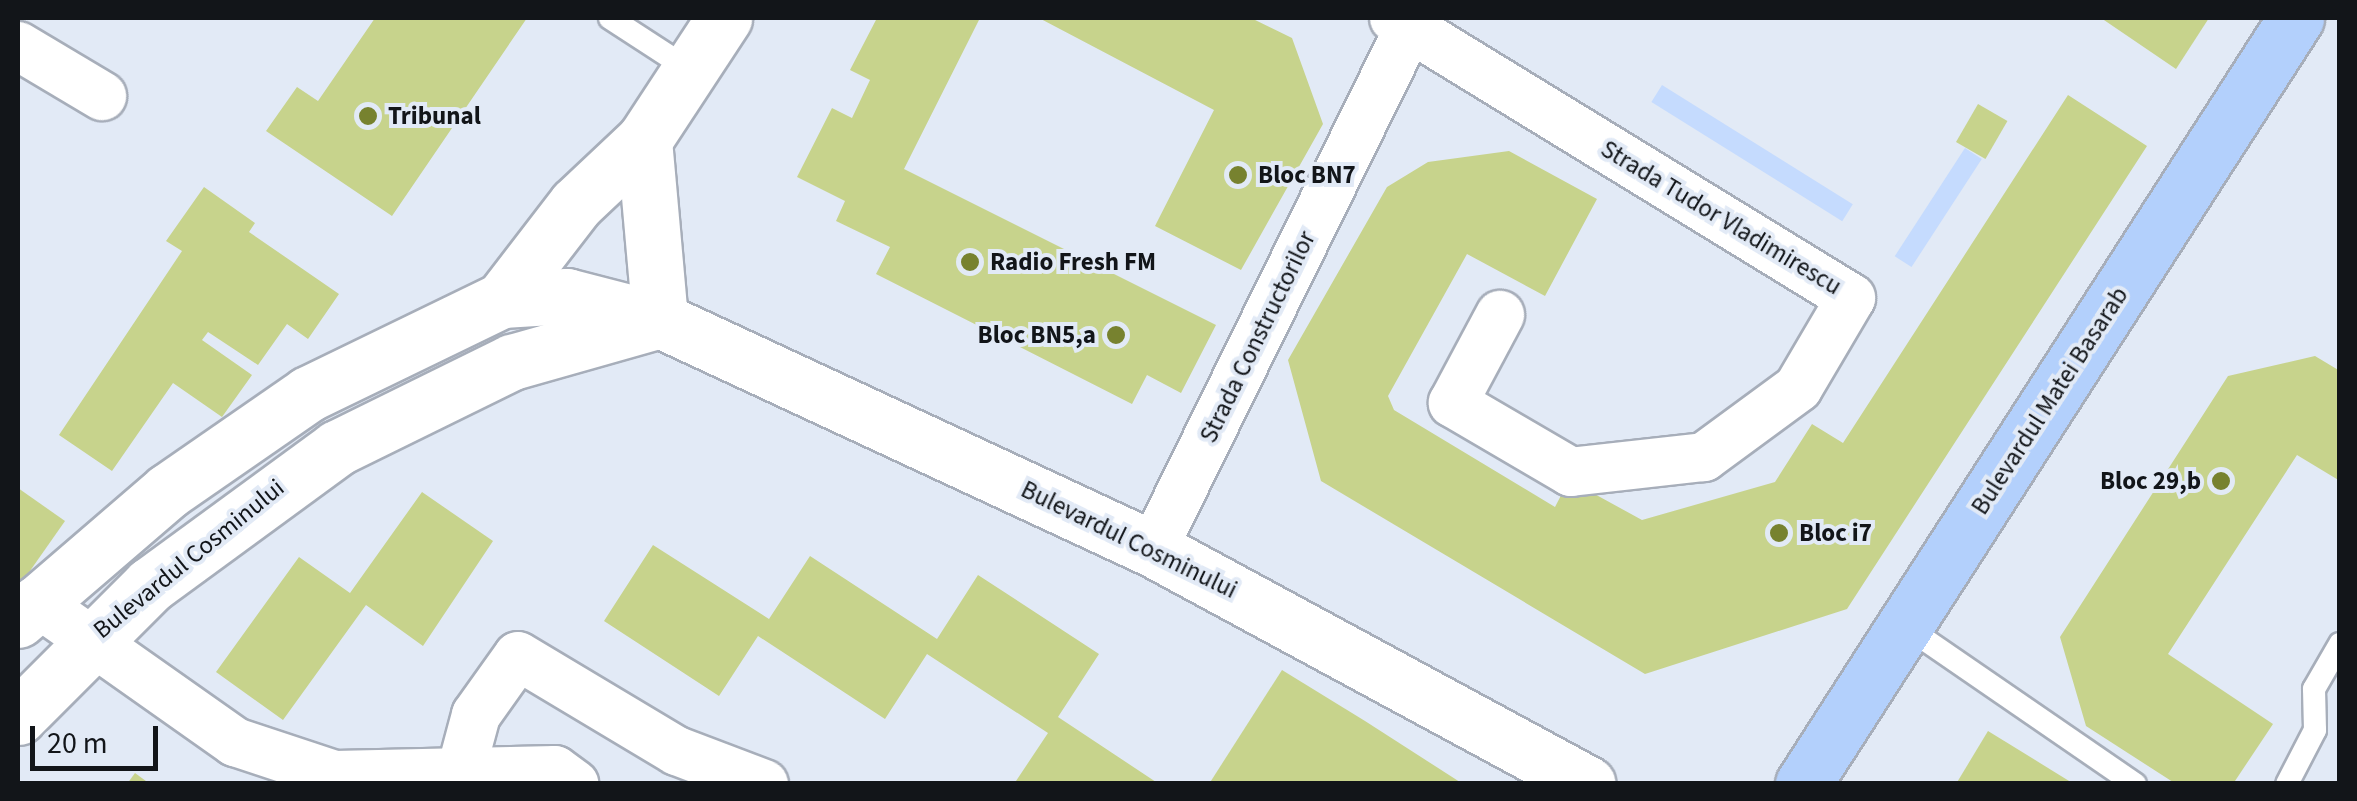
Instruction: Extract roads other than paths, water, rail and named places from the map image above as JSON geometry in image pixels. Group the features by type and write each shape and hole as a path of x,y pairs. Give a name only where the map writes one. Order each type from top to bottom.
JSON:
{"main road":[{"name":"Bulevardul Matei Basarab","path":"1802,784 2296,18"}],"street":[{"path":"502,300 576,204 644,140 724,18"},
{"name":"Strada Tudor Vladimirescu","path":"1405,21 1851,298 1798,388 1704,457 1571,472 1453,403 1500,316"},
{"name":"Strada Constructorilor","path":"1152,549 1405,21"},
{"path":"18,46 102,96"},
{"path":"644,140 660,320"},
{"name":"Bulevardul Cosminului","path":"26,610 238,439 406,343 502,300 590,298 660,320 1152,549 1587,784"},
{"name":"Bulevardul Cosminului","path":"18,717 88,640 210,536 337,448 512,362 660,320"},
{"path":"26,610 88,640 234,742 335,775 459,777 555,770 574,784"},
{"path":"459,777 476,715 518,656 677,752 764,784"}],"lane":[{"path":"610,18 690,70"},
{"path":"1905,626 2134,784"},
{"path":"2287,784 2315,730 2314,689 2340,644"}],"place":[{"name":"Tribunal","path":"368,116"},
{"name":"Bloc BN7","path":"1238,175"},
{"name":"Radio Fresh FM","path":"970,262"},
{"name":"Bloc BN5,a","path":"1116,335"},
{"name":"Bloc 29,b","path":"2221,481"},
{"name":"Bloc i7","path":"1779,533"}]}
